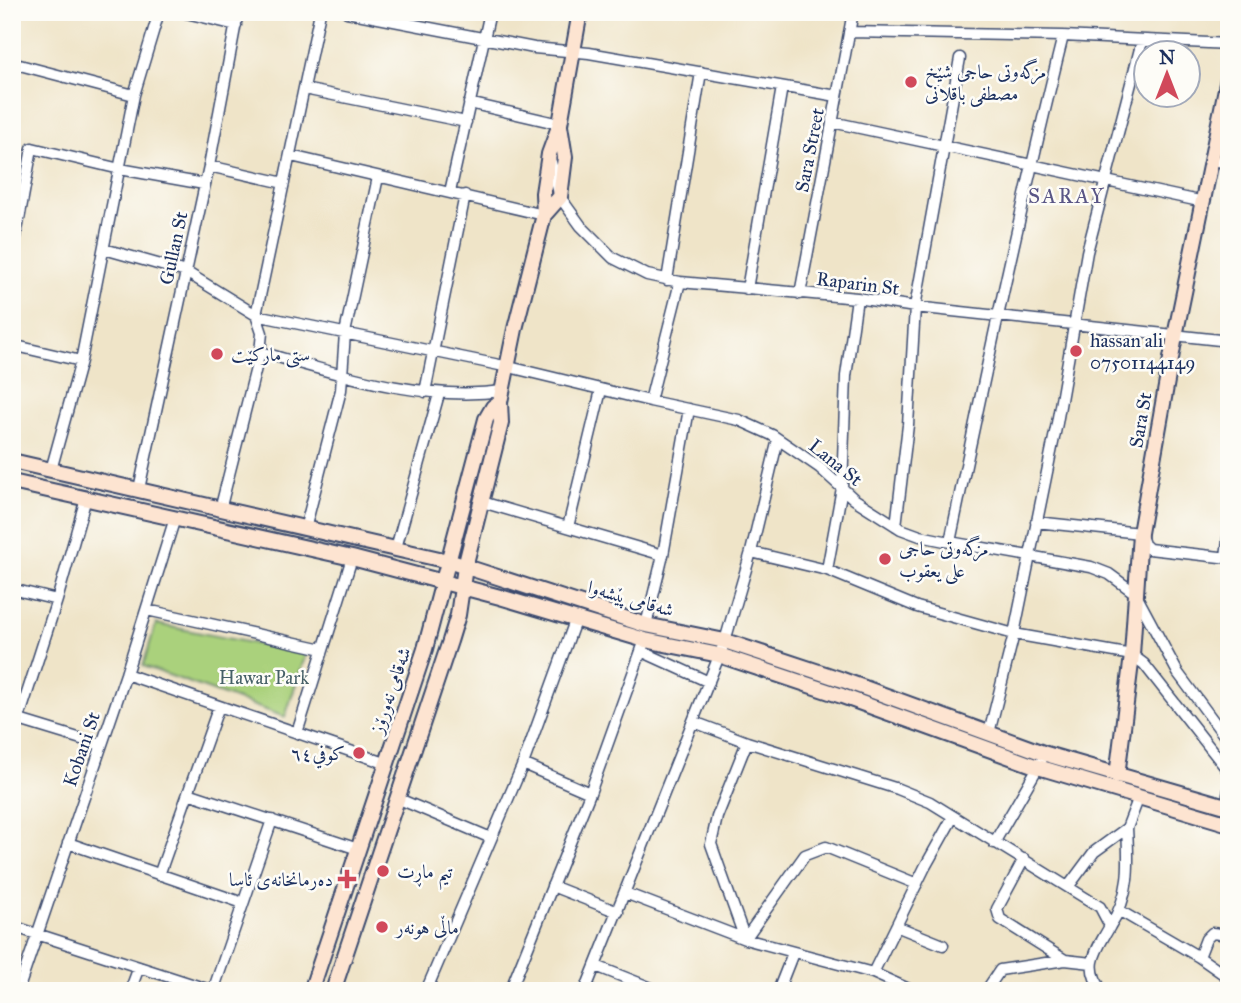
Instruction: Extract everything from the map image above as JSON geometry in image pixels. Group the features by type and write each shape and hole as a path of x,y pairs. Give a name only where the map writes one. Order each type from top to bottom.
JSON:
{"main road":[{"name":"شەقامی نەورۆز","path":"333,991 450,641 463,588 465,567 501,423 501,397 515,329 544,215 543,193 549,154 560,124 580,12"},
{"name":"Sara St","path":"1117,776 1132,655 1140,533 1175,336 1229,75"},
{"name":"شەقامی نەورۆز","path":"544,215 561,197 565,157 560,124"},
{"name":"شەقامی نەورۆز","path":"311,991 425,649 486,419 501,397"},
{"name":"شەقامی پێشەوا","path":"12,461 448,561 646,625 725,641 840,679 989,733 1042,761 1117,776 1227,807"},
{"name":"شەقامی پێشەوا","path":"12,482 352,558 575,621 643,646 719,655 1042,761 1139,797 1229,824"}],"street":[{"path":"51,470 81,361 135,95 159,12"},
{"path":"182,12 236,25"},
{"name":"Gullan St","path":"139,489 209,166 238,12"},
{"path":"220,510 260,352 262,332 256,315 320,12"},
{"path":"347,12 534,48 572,51 837,96"},
{"path":"450,192 490,12"},
{"name":"Sara Street","path":"800,294 849,32 850,13"},
{"path":"849,32 1132,40"},
{"path":"950,542 997,316 1063,37"},
{"path":"1202,43 1229,44"},
{"path":"896,526 908,425 915,307 960,58"},
{"path":"12,63 135,95"},
{"path":"667,280 701,72"},
{"path":"989,733 1014,634 1057,423 1073,324 1105,181 1132,79"},
{"path":"747,289 782,87"},
{"path":"304,89 466,122"},
{"path":"469,103 560,124"},
{"path":"832,122 1204,202"},
{"path":"13,255 32,148 120,169 204,184"},
{"name":"Raparin St","path":"549,154 561,197 581,226 613,258 647,275 680,282 857,298 915,307 1229,341"},
{"path":"291,156 544,215"},
{"path":"1212,160 1229,163"},
{"path":"209,166 284,183"},
{"path":"305,529 341,390 345,333 378,177"},
{"path":"425,392 465,195"},
{"path":"104,249 186,272 256,315"},
{"path":"650,401 680,282"},
{"path":"827,570 842,488 846,376 857,298"},
{"name":"Lana St","path":"256,315 509,367 739,420 778,439 820,468 854,499 896,526 920,536 1091,567 1109,574 1135,593"},
{"path":"12,345 81,361"},
{"path":"260,352 343,375 425,392 501,397"},
{"path":"568,527 601,390"},
{"path":"396,548 439,394"},
{"path":"646,625 663,555 689,409"},
{"path":"585,991 725,641 751,552 778,439"},
{"path":"13,735 57,600 86,498"},
{"path":"482,502 663,555"},
{"name":"Kobani St","path":"18,991 126,674 175,518"},
{"path":"1037,522 1140,533 1149,549 1227,557 1229,531"},
{"path":"751,552 827,570 917,607 1014,634 1132,655 1144,664 1229,772"},
{"path":"297,733 352,558"},
{"path":"12,589 57,600"},
{"path":"1135,593 1178,673 1229,742"},
{"path":"146,610 323,649"},
{"path":"426,991 523,764 575,621"},
{"path":"510,991 590,793 643,646 709,682"},
{"path":"126,674 385,763"},
{"path":"159,874 219,706"},
{"path":"19,720 101,745"},
{"path":"694,722 930,802 1100,907 1110,926"},
{"path":"745,939 710,845 717,817 747,742"},
{"path":"994,843 1042,761"},
{"path":"523,764 590,793"},
{"path":"1227,807 1229,790"},
{"path":"188,793 358,849"},
{"path":"1103,991 1092,974 1092,963 1120,911 1130,868 1127,828 1139,797"},
{"path":"399,799 491,838"},
{"path":"873,973 916,884 953,817"},
{"path":"12,926 213,991 272,820"},
{"path":"1069,887 1094,852 1127,828"},
{"path":"68,843 243,903"},
{"path":"745,939 805,855 826,847 916,884"},
{"path":"1024,859 997,913 1000,919 1065,960"},
{"path":"552,886 618,912"},
{"path":"625,893 745,939 873,973 913,991"},
{"path":"1120,911 1199,957 1229,978"},
{"path":"896,926 943,945"},
{"path":"1199,957 1206,939 1212,933 1229,935"},
{"path":"778,991 793,953"},
{"path":"986,991 1000,970 1065,960 1092,963"},
{"path":"596,966 659,991"},
{"path":"130,991 139,967"}],"green space":[{"name":"Hawar Park","path":"156,624 306,654 285,717 143,666"}],"place":[{"name":"مزگەوتی حاجی شێخ مصطفی باقلانی","path":"911,82"},
{"name":"hassan ali 07501144149","path":"1076,351"},
{"name":"ستی مارکێت","path":"217,354"},
{"name":"مزگەوتی حاجی علی یعقوب","path":"885,559"},
{"name":"كوفي٦٤","path":"359,753"},
{"name":"تیم ماڕت","path":"383,871"},
{"name":"دەرمانخانەی ئاسا","path":"347,879"},
{"name":"ماڵی هونەر","path":"382,927"}],"district":[{"name":"SARAY","path":"1067,196"}]}
